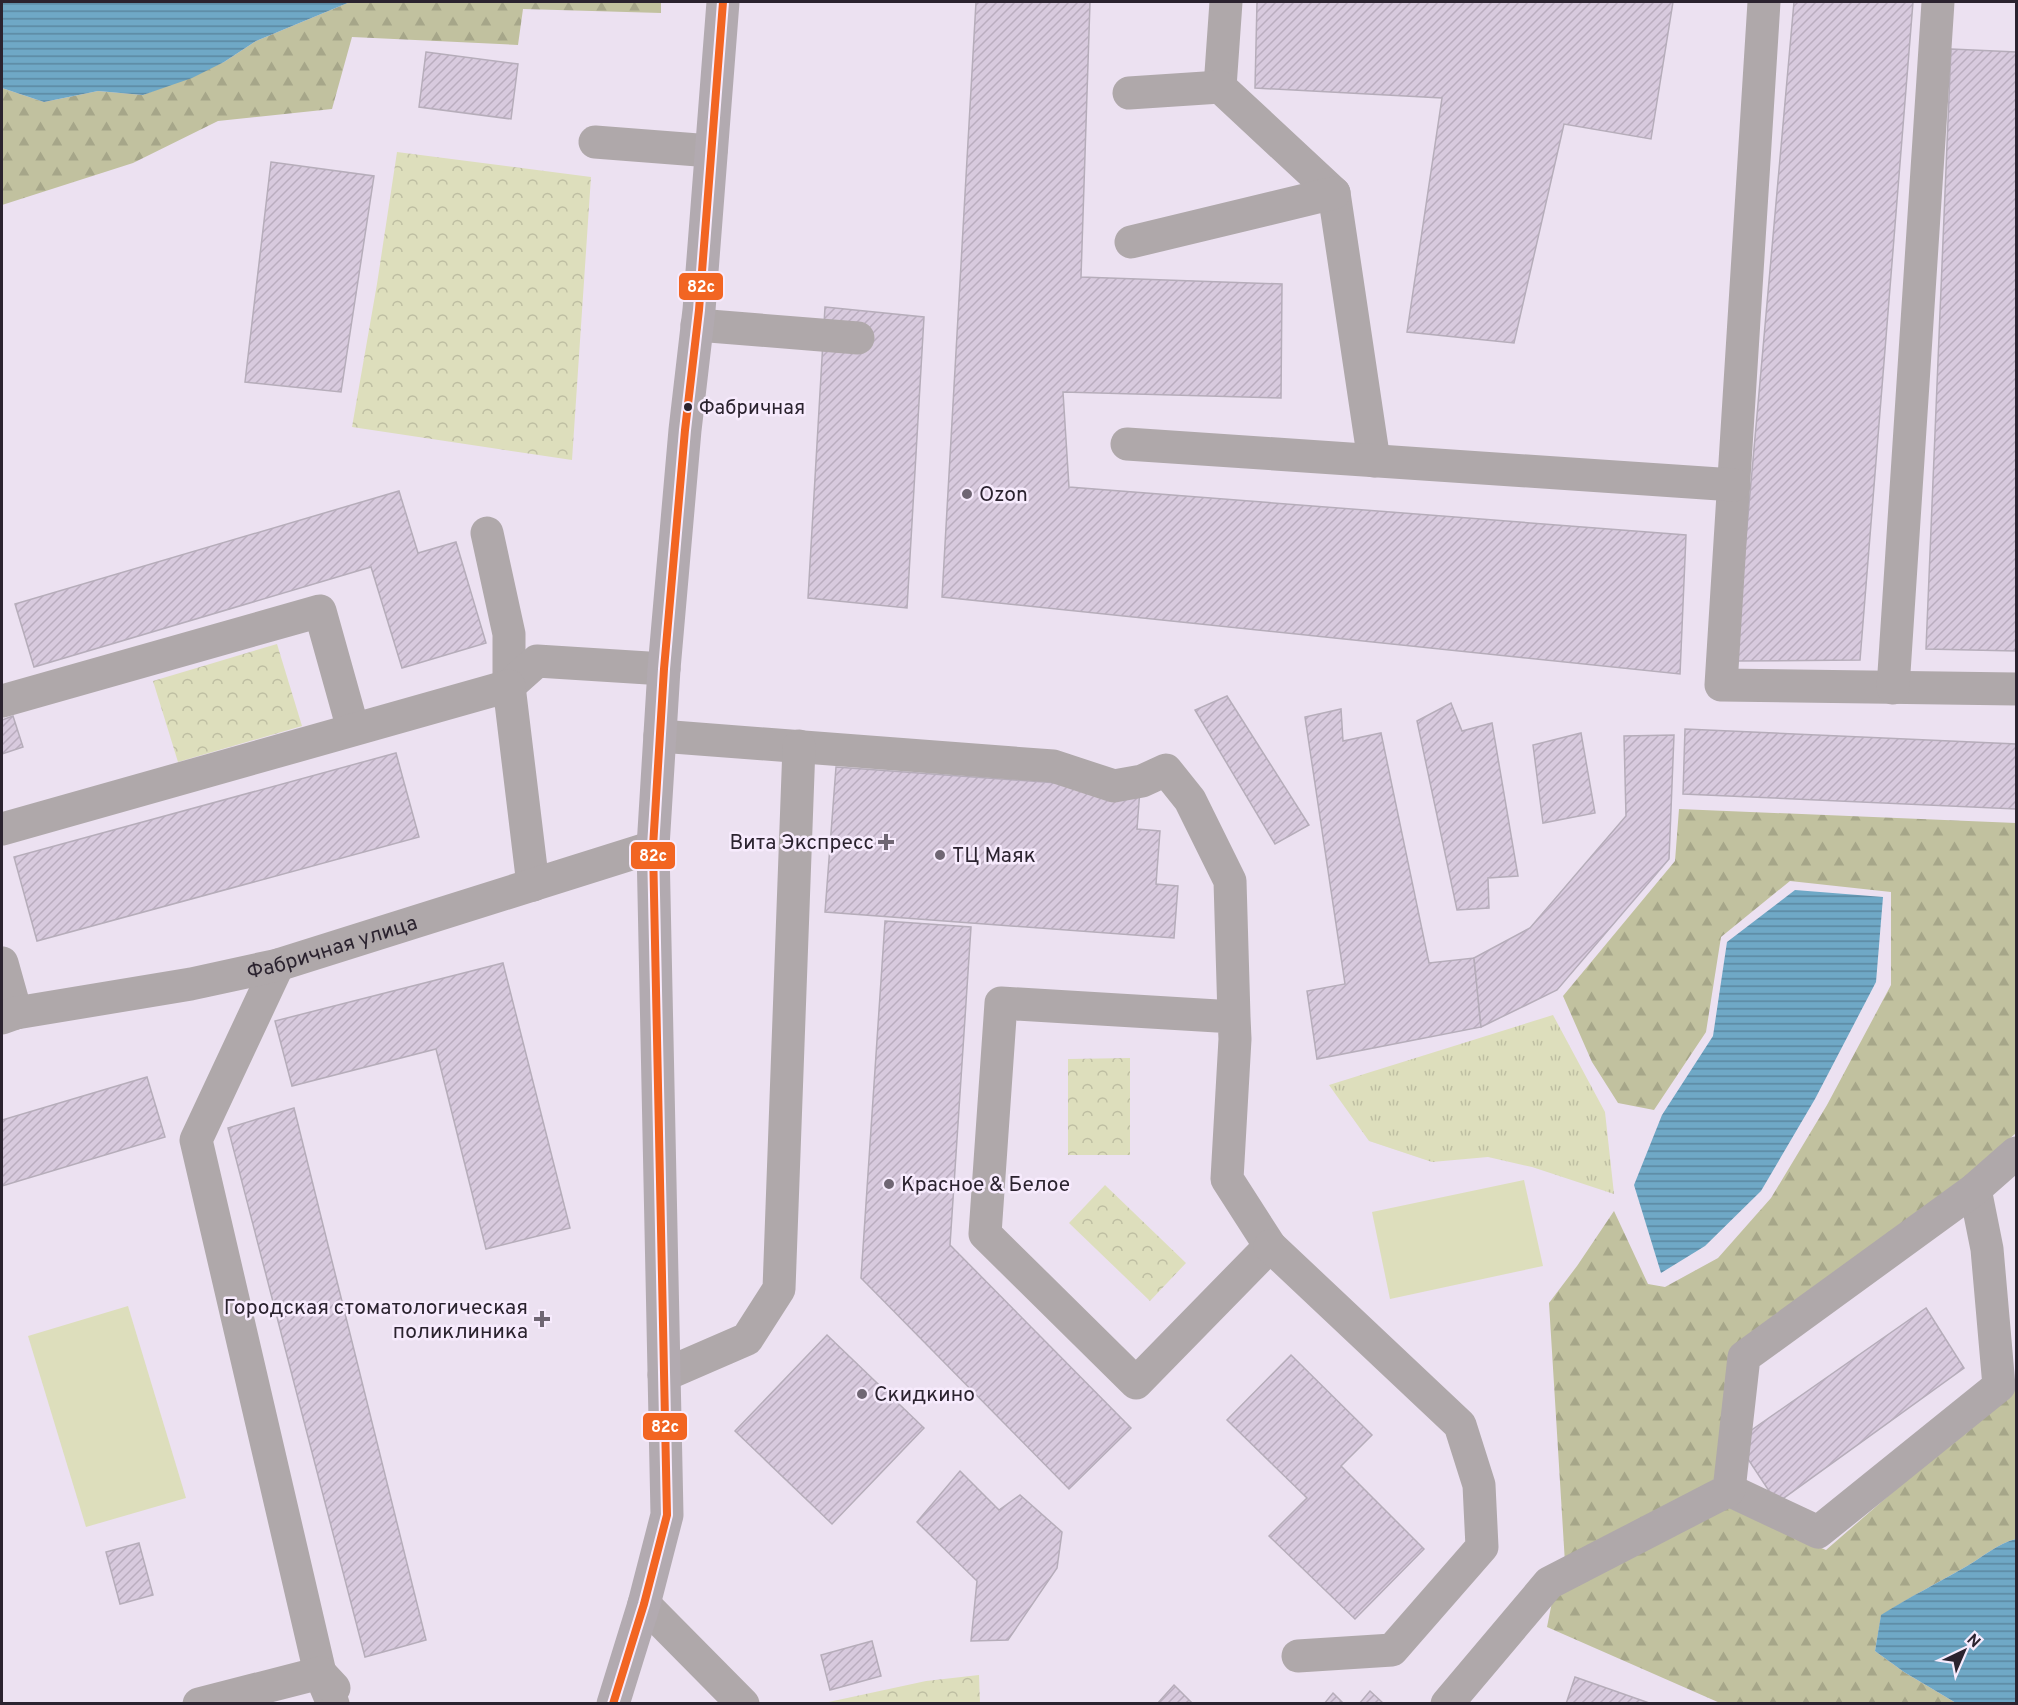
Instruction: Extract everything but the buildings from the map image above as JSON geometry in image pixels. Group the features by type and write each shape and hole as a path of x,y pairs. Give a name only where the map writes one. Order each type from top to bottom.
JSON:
{"main road":[{"path":"614,1704 644,1604 667,1515 653,847 664,669 685,430 697,325 723,2"}],"street":[{"path":"1220,87 1226,2"},
{"path":"1764,2 1721,685 2016,689"},
{"path":"1893,688 1938,2"},
{"path":"1129,93 1220,87 1334,193 1374,461"},
{"path":"595,142 711,151"},
{"path":"1131,242 1334,193"},
{"path":"697,325 858,338"},
{"path":"1127,444 1734,485"},
{"path":"486,533 509,634 509,686 532,885"},
{"path":"2,701 320,611 353,729"},
{"path":"2,829 509,686 537,661 664,669"},
{"path":"660,736 1053,766 1113,786 1142,781 1166,770 1190,800 1230,881 1234,1017 1227,1179 1270,1246 1460,1425 1479,1485 1482,1546 1392,1650 1298,1656"},
{"path":"664,1375 747,1339 779,1289 798,746"},
{"name":"Фабричная улица","path":"9,1015 191,984 278,964 653,847"},
{"path":"2,963 9,1015"},
{"path":"278,964 196,1140 320,1673 333,1704"},
{"path":"1234,1017 1001,1003 985,1234 1136,1383 1270,1246"},
{"path":"1729,1490 1744,1357 1975,1189 2016,1153"},
{"path":"1729,1490 1818,1532 2000,1386 1987,1249 1975,1189"},
{"path":"1447,1704 1549,1583 1729,1490"},
{"path":"644,1604 743,1704"},
{"path":"199,1704 320,1673"},
{"path":"320,1673 349,1704"}],"green space":[{"path":"350,2 661,2 661,13 523,9 518,45 352,37 332,109 218,121 133,163 2,205 2,88 44,102 98,91 143,95 224,62 256,41"},
{"path":"397,152 591,177 572,460 352,427"},
{"path":"277,644 302,726 178,762 153,681"},
{"path":"1679,809 2016,823 2016,1133 1968,1176 1736,1354 1717,1478 1565,1563 1549,1303 1614,1211 1648,1284 1665,1287 1718,1258 1771,1198 1827,1105 1891,985 1891,892 1790,881 1721,937 1706,1032 1654,1110 1618,1103 1592,1062 1563,996 1675,861"},
{"path":"1553,1015 1605,1112 1614,1194 1532,1167 1488,1157 1432,1162 1369,1141 1329,1085"},
{"path":"1130,1058 1130,1155 1068,1155 1068,1059"},
{"path":"1524,1180 1543,1266 1390,1299 1372,1212"},
{"path":"1105,1185 1186,1263 1150,1301 1069,1223"},
{"path":"128,1306 186,1498 86,1527 28,1336"},
{"path":"2016,1385 2016,1539 1997,1547 1881,1616 1875,1651 1904,1672 1956,1703 1720,1703 1547,1627 1553,1597 1727,1507 1826,1550"},
{"path":"979,1675 980,1703 824,1703 926,1681"}],"water":[{"path":"2,2 350,2 256,41 224,62 192,78 143,95 98,91 44,102 2,88"},
{"path":"1795,890 1883,897 1876,982 1815,1099 1761,1191 1705,1246 1661,1273 1634,1185 1662,1115 1713,1036 1727,942"},
{"path":"2016,1539 2016,1703 1956,1703 1904,1672 1875,1651 1881,1615 1997,1547"}],"transit line":[{"name":"82с","path":"613,1704 644,1604 667,1515 653,847 664,669 685,430 699,310 723,2"}],"place":[{"name":"Фабричная","path":"688,407"},
{"name":"Ozon","path":"967,494"},
{"name":"Вита Экспресс","path":"886,842"},
{"name":"ТЦ Маяк","path":"940,855"},
{"name":"Красное & Белое","path":"889,1184"},
{"name":"Городская стоматологическая поликлиника","path":"542,1319"},
{"name":"Скидкино","path":"862,1394"}]}
